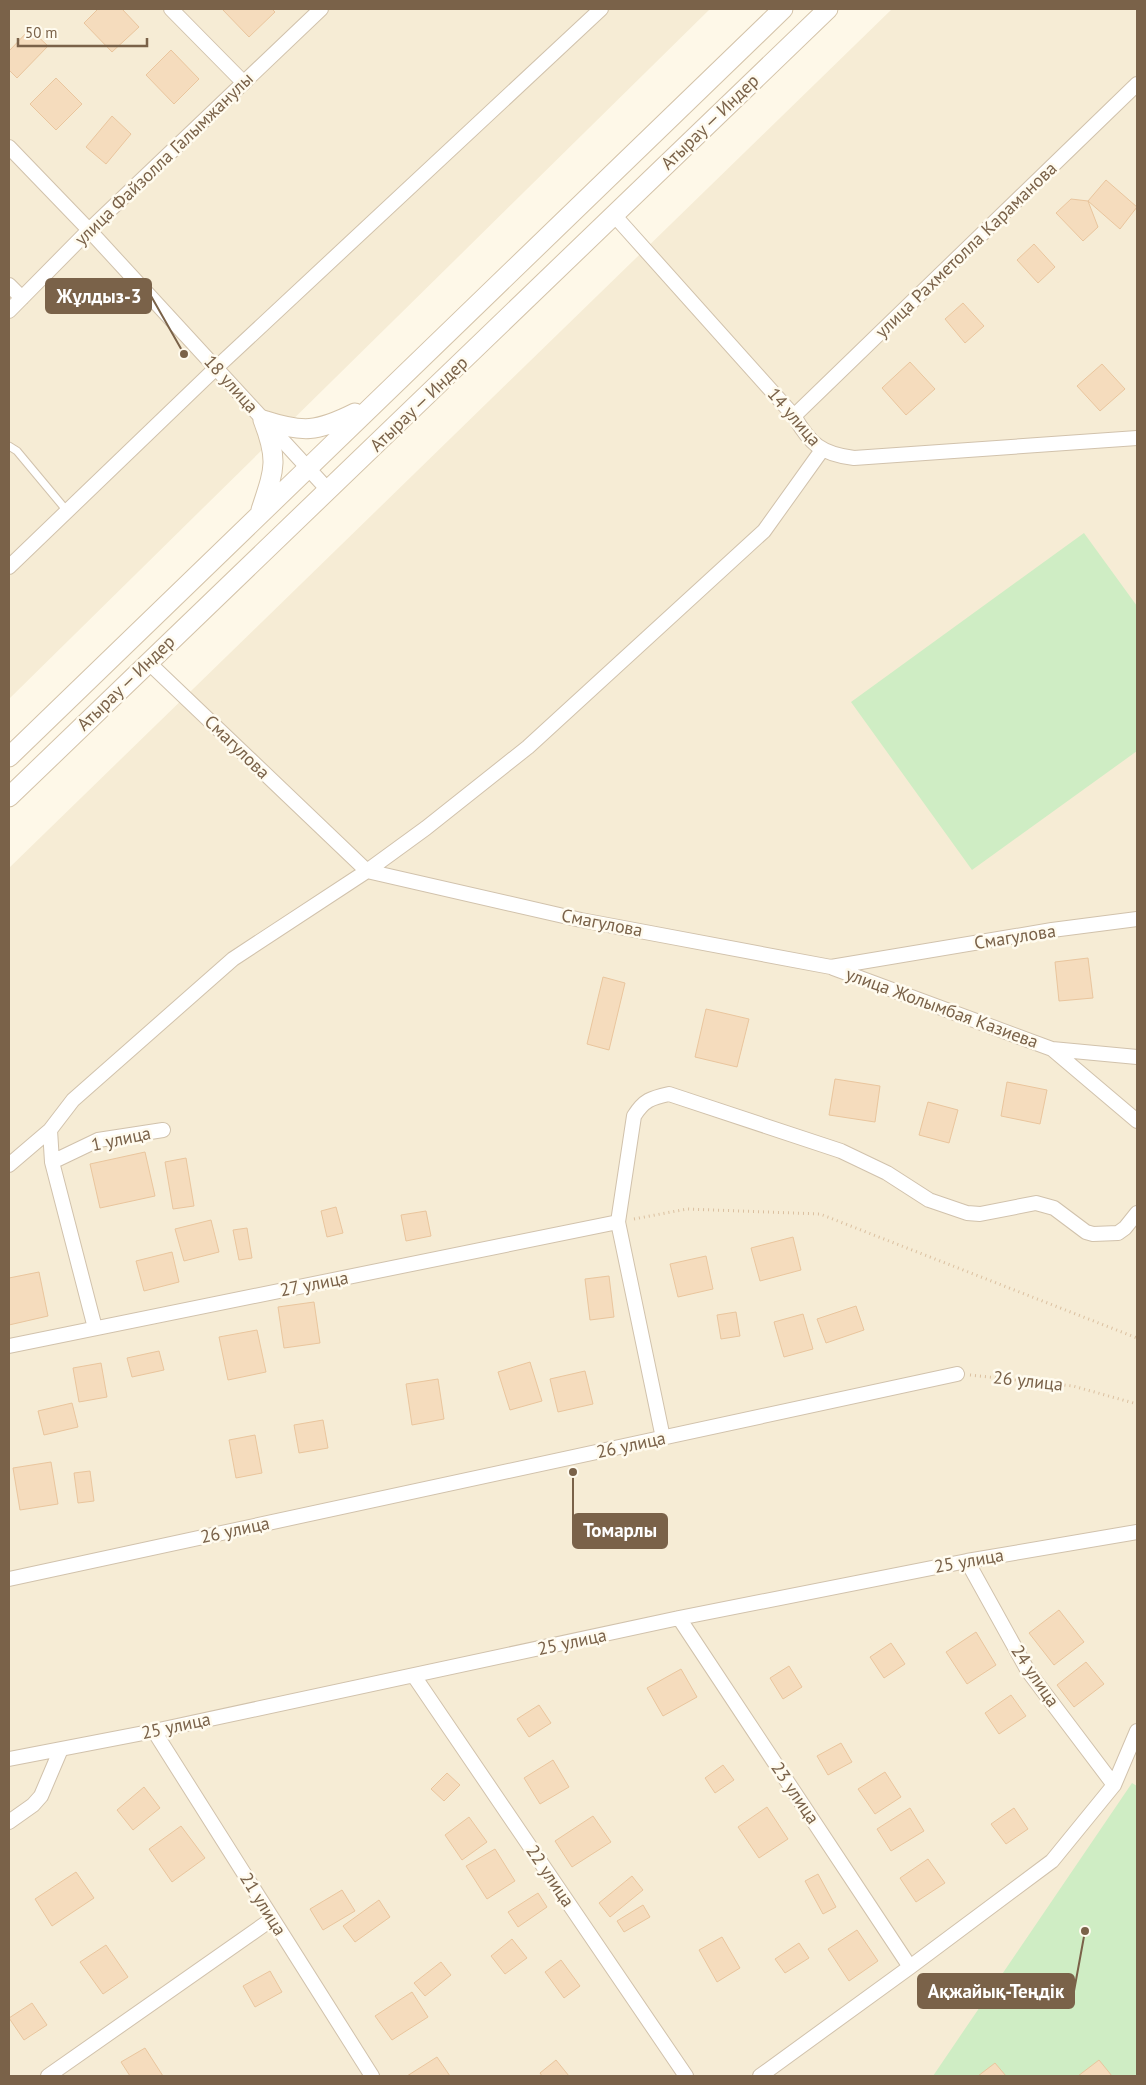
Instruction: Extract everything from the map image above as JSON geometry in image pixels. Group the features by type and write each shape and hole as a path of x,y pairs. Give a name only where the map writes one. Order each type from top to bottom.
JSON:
{"main road":[{"name":"Атырау — Индер","path":"9,757 370,406 783,9"},
{"name":"Атырау — Индер","path":"9,797 828,9"},
{"path":"264,420 292,429 307,430 342,420 370,406"},
{"path":"261,512 272,475 274,457 272,442 264,420"}],"street":[{"path":"171,9 244,83"},
{"name":"улица Файзолла Галымжанулы","path":"9,311 89,230 321,9"},
{"path":"9,567 216,368 600,9"},
{"name":"улица Рахметолла Караманова","path":"794,416 1137,84"},
{"name":"18 улица","path":"9,147 89,230 329,491"},
{"name":"14 улица","path":"614,215 794,416 806,436 822,450 838,456 854,458 1137,438"},
{"path":"9,285 22,298"},
{"path":"9,1165 50,1130 73,1100 233,959 367,871 426,828 528,747 764,531 822,450"},
{"name":"Смагулова","path":"148,662 367,871 582,920 832,967 1052,930 1137,919"},
{"name":"улица Жолымбая Казиева","path":"832,967 1052,1049 1137,1057"},
{"name":"улица Жолымбая Казиева","path":"1052,1049 1137,1121"},
{"path":"663,1438 618,1222 634,1116 641,1104 653,1097 668,1094 841,1152 887,1173 928,1200 967,1213 980,1214 1036,1203 1054,1208 1086,1232 1093,1234 1118,1233 1125,1228 1137,1213"},
{"path":"50,1130 52,1162 96,1328"},
{"name":"1 улица","path":"52,1162 98,1140 163,1130"},
{"name":"27 улица","path":"9,1346 618,1222"},
{"name":"26 улица","path":"9,1579 957,1374"},
{"name":"25 улица","path":"9,1759 154,1731 679,1618 967,1561 1137,1532"},
{"name":"24 улица","path":"967,1561 1028,1671 1114,1785"},
{"name":"23 улица","path":"679,1618 910,1967"},
{"name":"22 улица","path":"414,1676 686,2076"},
{"name":"21 улица","path":"154,1731 372,2076"},
{"path":"760,2076 1052,1861 1114,1785 1137,1731"},
{"path":"9,1822 33,1805 41,1796 61,1749"},
{"path":"48,2076 272,1918"}],"lane":[{"path":"9,446 17,451 67,511"}],"path":[{"path":"618,1222 687,1209 820,1214 1137,1338"},
{"name":"26 улица","path":"957,1374 1073,1386 1137,1404"}],"shaded area":[{"path":"9,9 710,9 9,699"},
{"path":"892,9 1137,9 1137,2076 9,2076 9,868"}],"green space":[{"path":"1084,533 1137,606 1137,751 972,870 851,702"},
{"path":"1132,1783 1137,1786 1137,2076 933,2076"}],"building":[{"path":"98,9 122,9 139,27 112,52 84,23"},
{"path":"222,9 272,9 275,12 249,37"},
{"path":"30,29 48,46 17,78 9,70 9,51"},
{"path":"171,50 199,79 174,104 146,75"},
{"path":"56,78 82,104 56,130 30,104"},
{"path":"112,116 131,134 106,164 86,147"},
{"path":"1106,180 1137,207 1120,229 1088,201"},
{"path":"1071,199 1088,201 1098,227 1083,241 1056,213"},
{"path":"1034,244 1055,267 1038,283 1017,260"},
{"path":"963,303 984,326 965,343 945,319"},
{"path":"910,362 935,389 906,415 882,388"},
{"path":"1102,364 1125,389 1100,411 1077,386"},
{"path":"1088,958 1093,998 1059,1001 1055,962"},
{"path":"603,977 625,983 609,1050 587,1044"},
{"path":"706,1009 749,1019 737,1067 695,1057"},
{"path":"835,1079 880,1086 875,1122 829,1115"},
{"path":"1007,1082 1047,1090 1040,1124 1001,1116"},
{"path":"928,1102 958,1110 949,1143 919,1135"},
{"path":"145,1152 155,1196 100,1208 90,1164"},
{"path":"186,1158 194,1206 173,1209 165,1162"},
{"path":"336,1207 343,1233 327,1237 321,1211"},
{"path":"426,1211 431,1236 406,1241 401,1215"},
{"path":"211,1220 219,1252 184,1261 175,1229"},
{"path":"247,1228 252,1258 239,1260 233,1230"},
{"path":"793,1237 801,1270 760,1281 751,1248"},
{"path":"172,1252 179,1282 144,1291 136,1261"},
{"path":"706,1256 713,1289 678,1297 670,1264"},
{"path":"39,1272 48,1316 9,1325 9,1278"},
{"path":"609,1276 614,1317 590,1320 585,1279"},
{"path":"314,1302 320,1343 284,1348 278,1307"},
{"path":"856,1306 864,1330 826,1343 817,1319"},
{"path":"736,1312 740,1336 721,1339 717,1315"},
{"path":"803,1314 813,1349 784,1357 774,1322"},
{"path":"257,1330 266,1372 228,1380 219,1337"},
{"path":"159,1351 164,1370 132,1377 127,1358"},
{"path":"530,1362 542,1401 510,1410 498,1372"},
{"path":"101,1363 107,1397 79,1402 73,1368"},
{"path":"585,1371 593,1404 558,1412 550,1379"},
{"path":"438,1379 444,1419 412,1425 406,1384"},
{"path":"72,1403 78,1427 44,1435 38,1411"},
{"path":"323,1420 328,1448 299,1453 294,1425"},
{"path":"255,1435 262,1473 236,1478 229,1440"},
{"path":"51,1462 58,1504 20,1510 13,1468"},
{"path":"90,1471 94,1501 78,1503 74,1473"},
{"path":"1059,1610 1084,1642 1054,1665 1029,1633"},
{"path":"976,1632 996,1665 967,1684 946,1652"},
{"path":"891,1643 905,1664 884,1678 870,1657"},
{"path":"1086,1662 1104,1684 1074,1707 1057,1685"},
{"path":"789,1666 802,1687 783,1699 770,1678"},
{"path":"681,1669 697,1697 663,1716 647,1688"},
{"path":"1011,1695 1026,1716 999,1734 985,1713"},
{"path":"539,1705 551,1723 529,1737 517,1719"},
{"path":"841,1743 852,1762 828,1775 817,1756"},
{"path":"553,1760 569,1787 540,1804 524,1778"},
{"path":"723,1765 734,1780 715,1793 705,1778"},
{"path":"885,1772 901,1797 875,1814 858,1789"},
{"path":"447,1773 460,1785 444,1801 431,1789"},
{"path":"144,1787 160,1808 133,1830 117,1810"},
{"path":"767,1807 788,1839 759,1858 738,1827"},
{"path":"910,1808 924,1831 891,1851 877,1829"},
{"path":"1014,1808 1028,1829 1006,1844 991,1824"},
{"path":"593,1816 611,1842 572,1867 555,1841"},
{"path":"469,1817 487,1842 462,1860 445,1835"},
{"path":"181,1826 205,1858 172,1882 149,1849"},
{"path":"495,1849 515,1881 487,1899 466,1866"},
{"path":"928,1859 945,1883 916,1902 900,1878"},
{"path":"76,1872 94,1898 52,1926 35,1899"},
{"path":"818,1874 836,1907 823,1914 805,1881"},
{"path":"632,1876 643,1890 610,1917 599,1903"},
{"path":"342,1890 355,1911 323,1930 310,1909"},
{"path":"538,1893 547,1907 518,1927 508,1912"},
{"path":"379,1900 390,1917 355,1942 343,1926"},
{"path":"643,1905 650,1917 624,1932 617,1921"},
{"path":"857,1930 878,1961 849,1981 828,1949"},
{"path":"722,1937 740,1968 717,1982 699,1950"},
{"path":"512,1939 527,1958 505,1974 491,1956"},
{"path":"799,1943 809,1958 785,1973 775,1959"},
{"path":"106,1945 128,1977 103,1994 80,1962"},
{"path":"561,1960 580,1986 564,1998 545,1972"},
{"path":"441,1962 451,1975 425,1996 414,1983"},
{"path":"270,1971 282,1992 255,2007 243,1986"},
{"path":"412,1992 428,2017 392,2040 375,2016"},
{"path":"32,2003 47,2025 24,2040 9,2018"},
{"path":"145,2048 163,2076 130,2076 121,2062"},
{"path":"437,2057 450,2076 407,2076"},
{"path":"556,2060 569,2076 542,2076 540,2073"},
{"path":"1099,2060 1112,2076 1078,2076"},
{"path":"995,2063 1006,2076 978,2076"}],"place":[{"name":"Жұлдыз-3","path":"184,354"},
{"name":"Томарлы","path":"573,1472"},
{"name":"Ақжайық-Теңдік","path":"1085,1931"}]}
